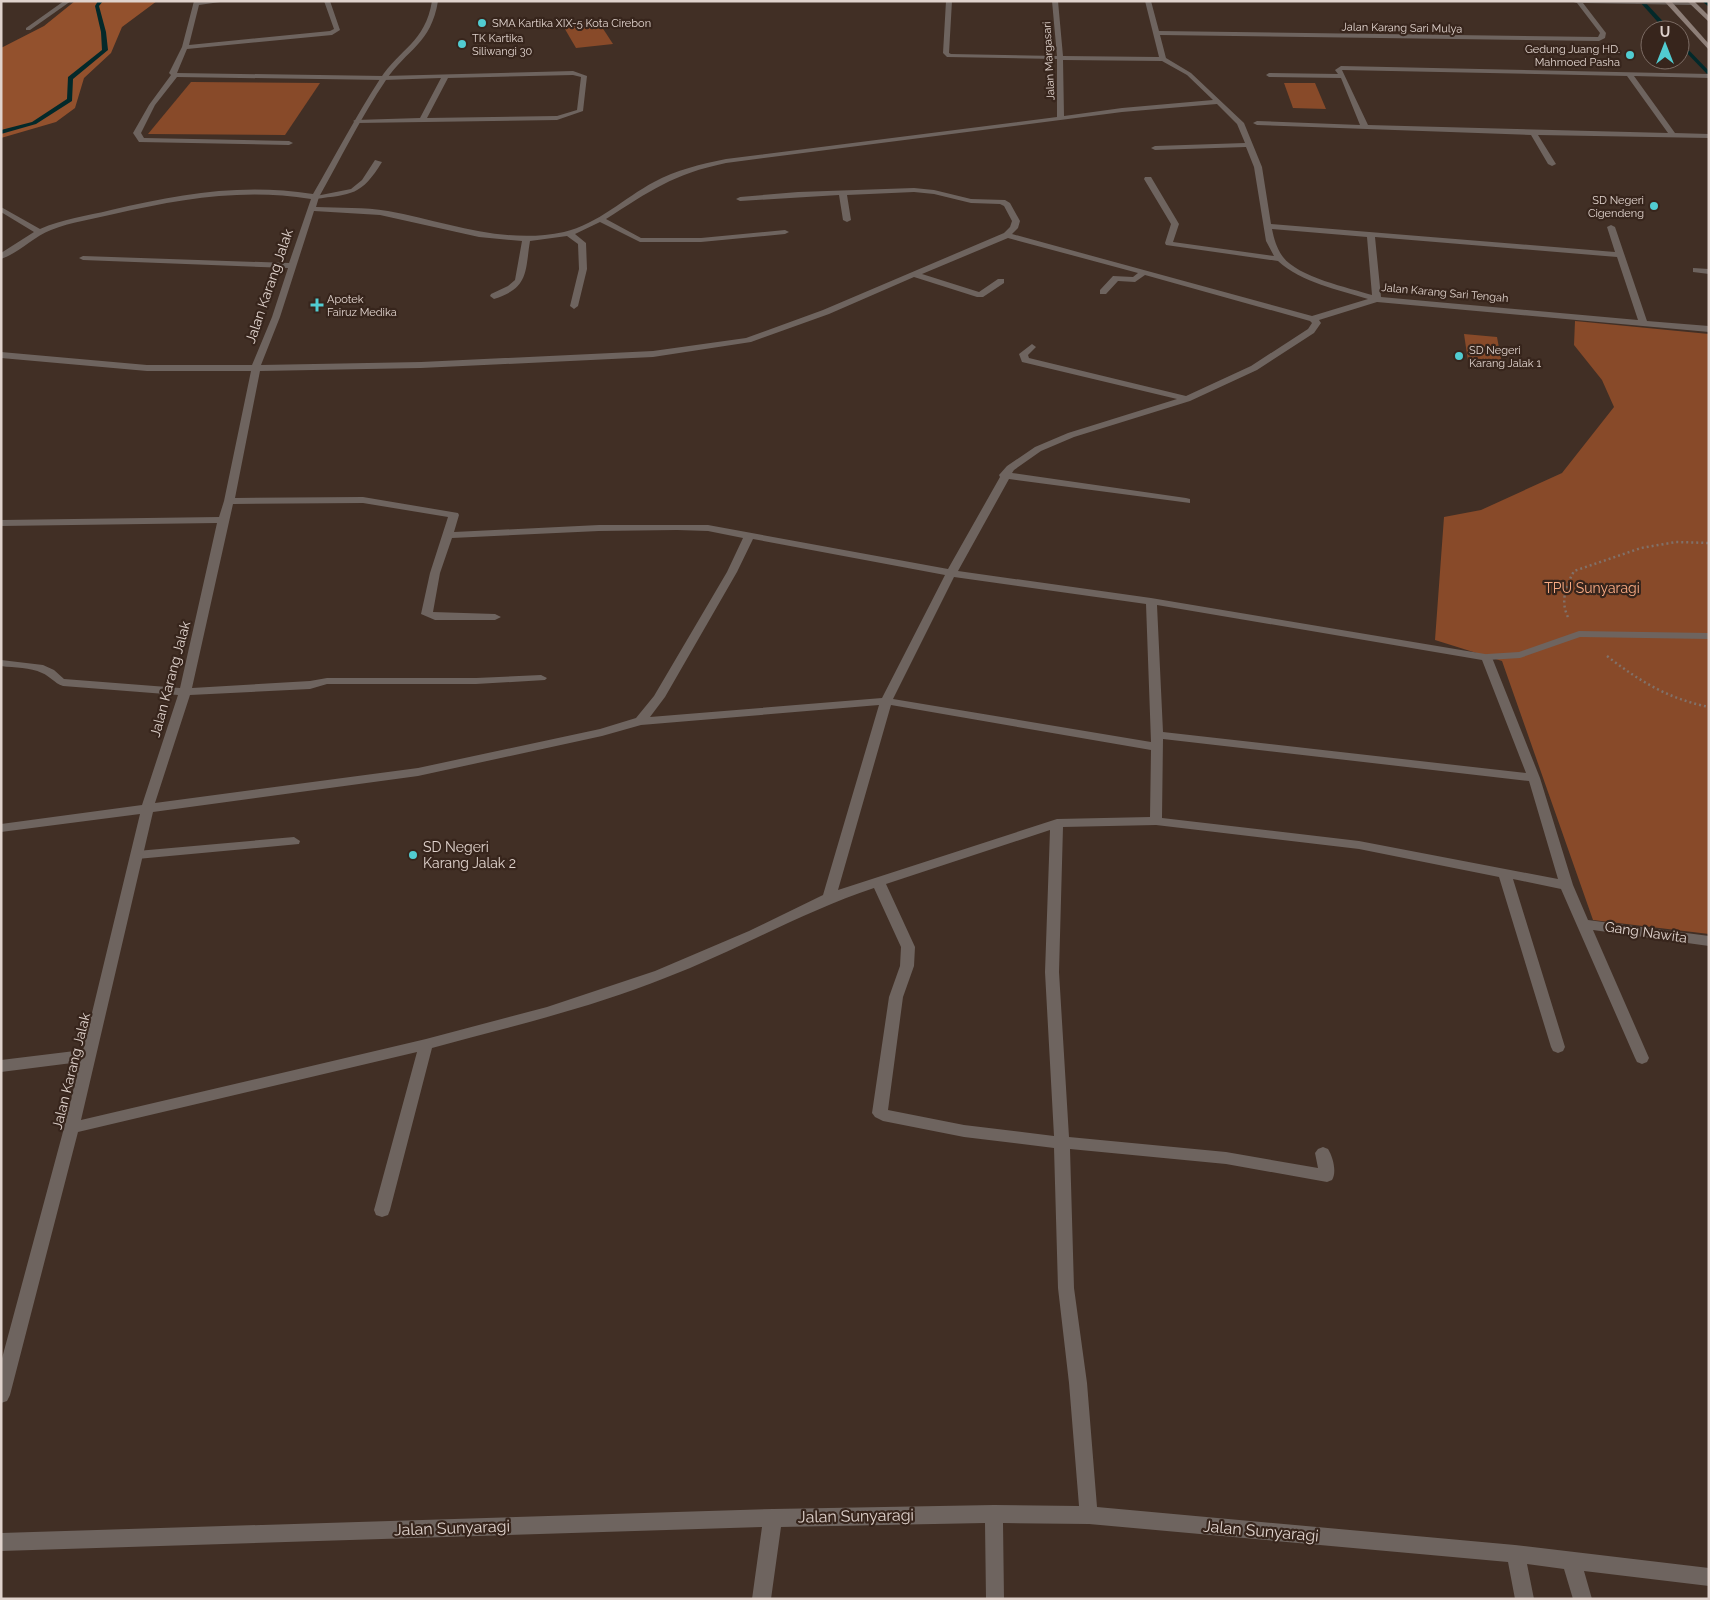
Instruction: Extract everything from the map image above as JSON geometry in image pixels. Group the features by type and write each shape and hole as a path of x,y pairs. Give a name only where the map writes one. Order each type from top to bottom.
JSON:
{"main road":[{"path":"1668,2 1709,48"},
{"path":"1691,2 1709,20"}],"street":[{"path":"28,29 68,1"},
{"path":"175,75 172,73 185,47 197,2 224,1"},
{"path":"185,47 332,34 337,30 327,1"},
{"name":"Jalan Karang Jalak","path":"1,1395 72,1128 147,809 185,692 222,520 229,501 256,367 276,316 315,196 384,78 425,34 433,13 435,1"},
{"path":"949,1 946,54 1163,59 1189,74 1240,123 1258,167 1270,241 1280,259"},
{"name":"Jalan Margasari","path":"1055,1 1060,58 1061,119"},
{"path":"1148,1 1163,59"},
{"path":"1573,1 1691,2"},
{"name":"Jalan Karang Sari Mulya","path":"1156,33 1599,39 1603,36 1603,33 1579,2"},
{"path":"1364,127 1343,76 1338,70 1341,68 1705,76"},
{"path":"175,75 384,78 574,73 584,76 580,112 557,118 357,122"},
{"path":"1629,74 1673,135"},
{"path":"175,75 152,105 137,133 137,136 142,140 289,142"},
{"path":"1269,75 1343,76"},
{"path":"422,120 445,77"},
{"path":"310,209 367,211 389,214 488,236 527,238 569,233 602,220 648,187 673,175 726,161 1122,110 1219,102"},
{"path":"1257,124 1533,133 1709,136"},
{"path":"1533,133 1552,164"},
{"path":"1155,148 1248,145"},
{"path":"1,257 40,232 84,218 163,200 216,191 260,189 315,196 350,192 360,188 367,181 378,162"},
{"path":"1148,179 1175,224 1170,244 1280,259"},
{"path":"1,355 147,368 307,368 421,365 653,354 705,348 748,340 790,326 915,275 1007,235 1014,228 1016,220 1007,205 1002,202 971,201 934,192 914,190 843,194 798,194 740,199"},
{"path":"843,194 847,220"},
{"path":"1,209 40,232"},
{"path":"602,220 640,240 701,240 785,232"},
{"path":"1267,226 1621,255"},
{"path":"1611,227 1643,323"},
{"path":"569,233 580,240 583,256 583,269 574,306"},
{"path":"829,898 886,701 951,573 1010,468 1038,449 1070,435 1187,399 1254,368 1311,332 1317,323 1313,319 1007,235"},
{"path":"1313,319 1333,311 1377,299 1371,235"},
{"path":"494,296 519,282 527,238"},
{"path":"83,258 292,266"},
{"name":"Jalan Karang Sari Tengah","path":"1280,259 1289,267 1315,280 1377,299 1709,329"},
{"path":"1696,270 1709,272"},
{"path":"1103,292 1116,278 1135,280 1144,272"},
{"path":"915,275 980,296 1001,281"},
{"path":"1032,347 1023,354 1025,360 1187,399"},
{"path":"1004,476 1186,501"},
{"path":"229,501 363,500 454,515 435,573 427,614 435,617 495,617"},
{"path":"1,523 222,520"},
{"path":"447,535 677,527 708,528 951,573 1151,600 1487,657 1520,655 1578,634 1709,636"},
{"path":"640,721 660,697 732,572 749,537"},
{"path":"1151,600 1158,741 1156,821"},
{"path":"1487,657 1534,778 1566,885 1642,1058"},
{"path":"1,663 49,672 63,682 185,692 310,685 327,681 476,681 541,678"},
{"path":"1,828 418,772 593,734 640,721 886,701 1158,741 1534,778"},
{"path":"72,1128 426,1044 548,1012 660,975 754,934 829,898 1057,823 1156,821 1359,845 1566,885"},
{"path":"1057,823 1052,972 1062,1144 1066,1288 1078,1383 1089,1515"},
{"path":"137,855 294,841"},
{"path":"1505,874 1558,1047"},
{"path":"878,882 908,947 906,966 896,997 880,1113 885,1116 965,1132 1062,1144 1210,1156 1266,1163 1327,1176 1323,1153"},
{"name":"Gang Nawita","path":"1584,924 1709,941"},
{"path":"382,1210 426,1044"},
{"path":"1,1066 90,1055"},
{"path":"994,1514 995,1599"},
{"name":"Jalan Sunyaragi","path":"1,1542 774,1518 994,1514 1089,1515 1514,1554 1709,1577"},
{"path":"761,1599 774,1518"},
{"path":"1514,1554 1525,1599"},
{"path":"1571,1560 1583,1599"}],"green space":[{"path":"598,21 613,44 576,48 562,24"},
{"path":"191,82 320,83 285,135 148,134"},
{"path":"1284,83 1315,83 1326,109 1293,108"},
{"name":"TPU Sunyaragi","path":"1575,321 1709,334 1709,934 1593,920 1502,661 1435,640 1444,517 1481,510 1562,473 1614,407 1602,380 1574,345"},
{"path":"1464,334 1497,337 1502,364 1468,361"}],"shaded area":[{"path":"75,1 157,1 122,27 111,53 84,78 75,108 56,122 1,138 1,48 44,26"}],"waterway":[{"path":"1,132 34,123 70,100 70,78 105,50 104,32 97,6 101,1"},
{"path":"1641,1 1659,20"},
{"path":"1704,1 1709,6"},
{"path":"1690,54 1709,74"}],"place":[{"name":"SMA Kartika XIX-5 Kota Cirebon","path":"482,23"},
{"name":"TK Kartika Siliwangi 30","path":"462,44"},
{"name":"Gedung Juang HD. Mahmoed Pasha","path":"1630,55"},
{"name":"SD Negeri Cigendeng","path":"1654,206"},
{"name":"Apotek Fairuz Medika","path":"317,305"},
{"name":"SD Negeri Karang Jalak 1","path":"1459,356"},
{"name":"SD Negeri Karang Jalak 2","path":"413,855"}]}
